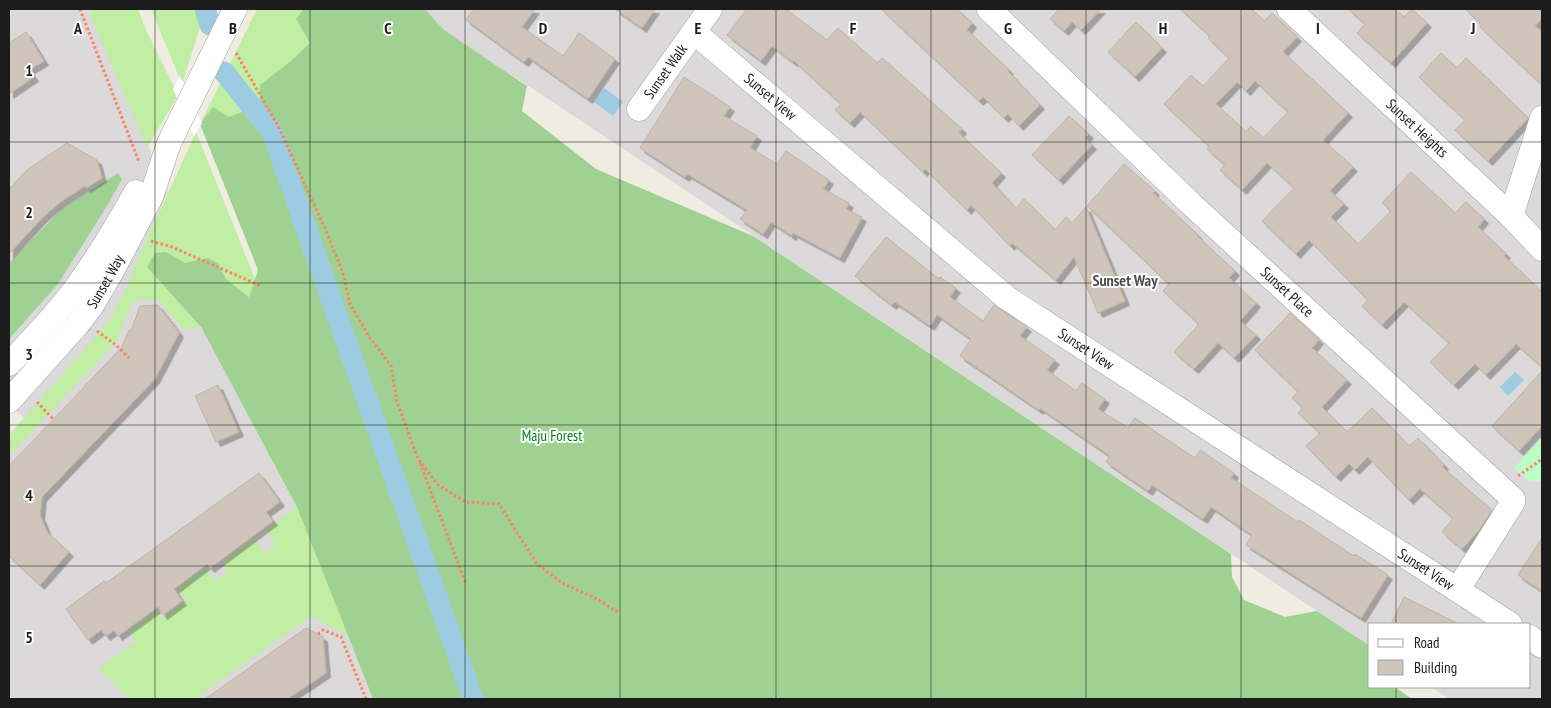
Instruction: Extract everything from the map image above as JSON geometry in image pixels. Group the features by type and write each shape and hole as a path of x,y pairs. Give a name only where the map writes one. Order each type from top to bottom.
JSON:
{"street":[{"name":"Sunset Way","path":"9,364 73,292 117,226 169,143 235,9"},
{"name":"Sunset Walk","path":"639,109 710,9"},
{"name":"Sunset Place","path":"989,9 1192,205 1513,499 1513,502 1458,589"},
{"name":"Sunset Heights","path":"1289,9 1510,216 1542,249"},
{"name":"Sunset View","path":"694,32 1007,298 1509,623"},
{"path":"1510,216 1542,118"},
{"name":"Sunset Way","path":"9,401 91,307 151,197 169,143"},
{"path":"1531,638 1542,646"}],"path":[{"path":"80,9 135,153 147,176"},
{"path":"232,46 278,126 327,233 344,276 350,304 368,335 391,366 398,402 466,584"},
{"path":"131,236 172,246 260,286"},
{"path":"94,329 116,345 129,358"},
{"path":"33,398 53,419"},
{"path":"418,459 438,485 466,502 499,504 537,564 562,583 597,599 619,613"},
{"path":"1502,488 1542,459"},
{"path":"318,634 323,630 341,637 366,699"}],"shaded area":[{"path":"9,9 88,9 168,192 140,255 147,267 201,327 297,507 373,699 9,699 9,435 24,418 9,404"},
{"path":"425,9 1542,9 1542,699 1450,699 1433,688 1531,688 1531,623 1368,623 1368,645 444,30"}],"green space":[{"path":"88,9 138,9 146,30 178,95 147,148"},
{"path":"151,9 202,9 204,15 182,84"},
{"path":"257,9 303,9 296,19 311,43 291,61 260,105 229,117 200,124"},
{"name":"Maju Forest","path":"303,9 425,9 444,30 527,86 522,111 596,169 753,236 1231,554 1232,577 1244,600 1285,617 1317,611 1368,645 1368,688 1396,688 1412,699 373,699 297,507 201,327 147,267 155,253 166,252 185,263 208,258 218,263 226,279 249,297 258,270 200,124 213,107 229,117 260,105 260,85 291,61 310,43 296,19"},
{"path":"196,132 255,279 249,297 226,279 218,263 208,258 185,264 166,252 147,267 201,327 183,329 159,300 133,300 116,342 9,456 9,435 99,333 114,312"},
{"path":"118,173 122,179 58,284 9,339 9,263 62,209"},
{"path":"1542,437 1542,482 1529,481 1514,468"},
{"path":"297,507 348,636 312,616 194,699 130,699 98,669 136,641 129,631 157,610 163,618 186,601 177,589 206,569 216,581 227,573 222,564 254,539 265,553 276,545 267,530"}],"water":[{"path":"604,88 623,102 613,116 594,102"},
{"path":"1515,372 1524,380 1508,396 1500,387"}],"pier":[{"path":"180,76 202,123 194,136 173,89"}],"building":[{"path":"474,9 535,9 522,27 563,56 579,33 615,59 588,99 528,57 524,62 466,20"},
{"path":"615,9 655,9 642,28"},
{"path":"747,9 786,9 827,40 838,28 877,63 882,58 962,129 959,133 1001,173 992,183 1016,208 1024,199 1055,230 1066,217 1072,223 1086,207 1125,301 1098,313 1074,257 1056,280 1012,243 1010,246 971,205 967,210 925,169 923,172 860,112 850,123 835,110 841,104 794,61 772,46 761,61 727,35"},
{"path":"881,9 957,9 972,23 967,30 1009,70 1040,105 1019,126 1008,114 1004,118 983,97 979,101"},
{"path":"1057,9 1101,9 1081,30 1072,22 1064,31 1050,19"},
{"path":"1180,9 1252,9 1264,21 1272,13 1297,37 1283,52 1348,113 1323,140 1353,167 1330,191 1344,204 1331,217 1358,244 1391,211 1382,203 1411,172 1455,213 1466,202 1484,219 1478,227 1506,254 1504,256 1542,292 1542,367 1516,344 1486,375 1475,364 1454,385 1430,362 1449,343 1404,302 1382,325 1362,306 1368,300 1309,240 1296,254 1262,221 1294,188 1267,163 1242,190 1220,170 1225,165 1207,149 1209,146 1164,104 1191,75 1203,86 1229,58 1208,38 1210,36","holes":["1255,81 1288,112 1263,138 1251,126 1246,132 1216,104 1237,82 1246,91"]},
{"path":"1348,9 1395,9 1404,17 1412,9 1427,23 1391,63 1357,33 1365,24"},
{"path":"1465,9 1542,9 1542,18 1535,26 1542,32 1542,85 1480,27 1482,25"},
{"path":"1136,22 1162,48 1135,77 1108,52"},
{"path":"26,32 44,61 29,70 34,77 9,94 9,43"},
{"path":"1441,53 1457,68 1466,58 1528,118 1488,161 1455,130 1465,120 1419,77"},
{"path":"684,77 730,107 724,116 757,136 750,148 777,164 786,151 829,180 823,189 849,203 846,209 862,217 840,258 793,233 792,236 771,222 763,234 740,219 747,210 687,174 685,177 640,148"},
{"path":"1069,116 1089,134 1085,138 1092,145 1059,180 1032,155"},
{"path":"67,143 97,160 102,178 86,188 85,186 59,203 42,218 9,254 9,189 28,169"},
{"path":"1124,164 1155,191 1153,193 1235,271 1229,278 1256,303 1240,321 1256,335 1234,358 1218,343 1194,369 1174,352 1199,324 1163,291 1169,284 1087,206"},
{"path":"886,237 939,279 940,277 956,288 950,297 983,321 994,305 1027,327 1020,336 1055,360 1047,370 1076,391 1082,383 1105,399 1098,409 1128,428 1135,418 1195,458 1200,450 1234,473 1231,478 1298,522 1299,520 1354,556 1355,554 1388,575 1361,618 1246,545 1252,535 1211,507 1203,519 1152,485 1148,491 1106,462 1110,456 960,356 971,339 937,315 930,326 895,302 892,305 855,276"},
{"path":"158,305 179,333 155,379 42,497 40,515 47,532 69,552 40,585 9,556 9,466 122,347 129,330 131,331 140,306"},
{"path":"1290,313 1319,340 1312,348 1347,380 1322,407 1347,432 1372,408 1409,446 1418,438 1444,465 1442,467 1492,510 1479,530 1462,549 1442,532 1453,518 1420,489 1409,500 1368,457 1355,470 1349,464 1336,477 1306,446 1320,433 1298,413 1303,407 1292,398 1298,392 1255,350"},
{"path":"1542,371 1542,426 1519,451 1492,426"},
{"path":"218,385 239,432 216,442 195,396"},
{"path":"259,473 280,502 266,512 273,521 210,568 207,564 174,589 182,601 163,615 158,607 118,636 114,630 106,636 101,630 88,640 66,609 104,581 106,583"},
{"path":"1542,538 1542,591 1518,575"},
{"path":"1404,597 1457,623 1391,623"},
{"path":"306,628 323,637 326,673 287,699 205,699"}],"waterway":[{"path":"205,9 210,25"},
{"path":"224,72 272,132 473,699"}],"district":[{"name":"Sunset Way","path":"1125,280"}]}
